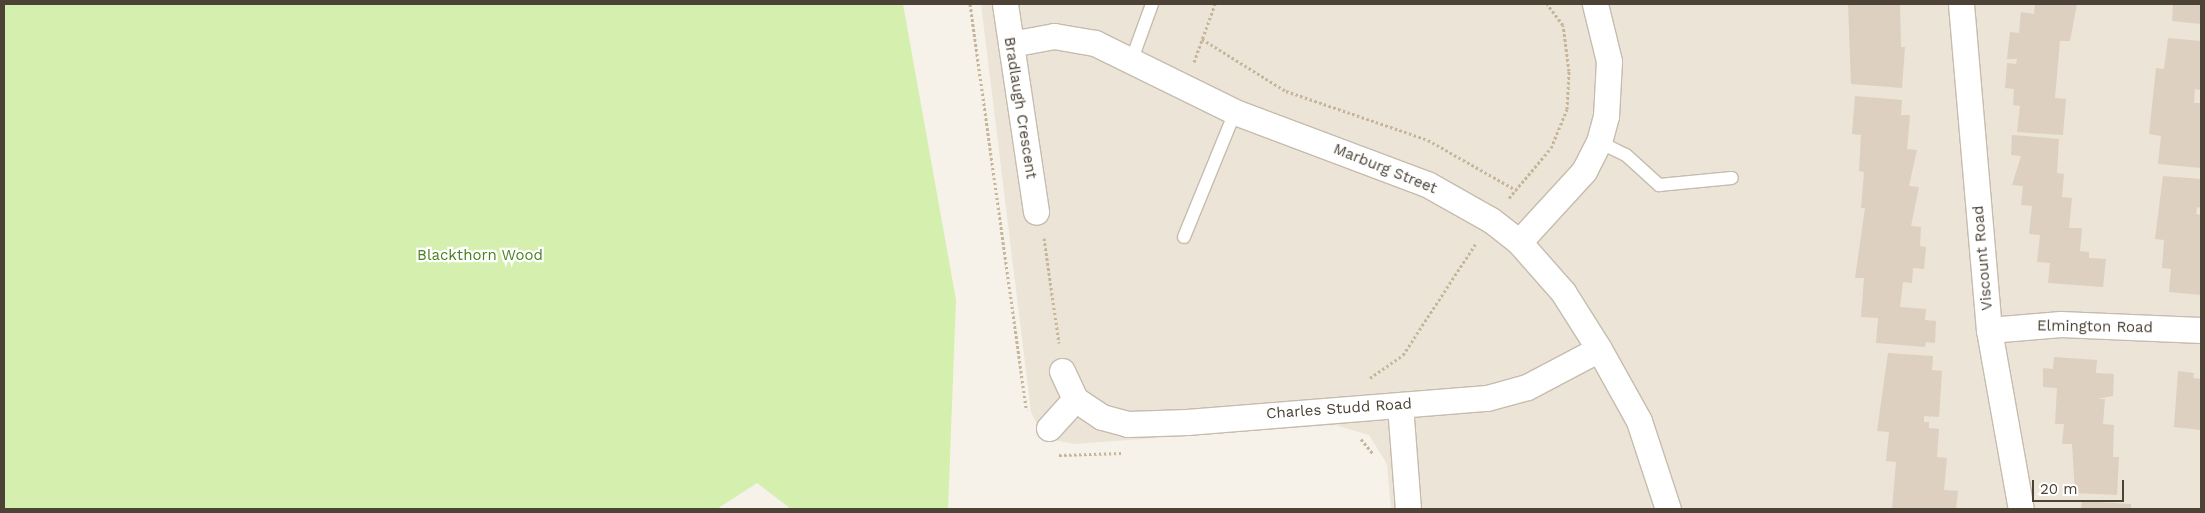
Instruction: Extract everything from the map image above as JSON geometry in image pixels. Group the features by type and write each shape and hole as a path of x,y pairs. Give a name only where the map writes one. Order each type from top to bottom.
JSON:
{"street":[{"name":"Bradlaugh Crescent","path":"1005,4 1036,212"},
{"path":"1519,242 1584,171 1599,142 1606,116 1609,61 1595,4"},
{"name":"Viscount Road","path":"1961,4 1990,330 2021,509"},
{"name":"Marburg Street","path":"1011,44 1054,36 1095,43 1132,59 1235,112 1427,184 1491,220 1519,242 1563,292 1598,348 1639,421 1668,509"},
{"name":"Elmington Road","path":"1990,330 2060,324 2201,330"},
{"name":"Charles Studd Road","path":"1075,399 1102,417 1128,424 1400,405 1508,394 1598,348"},
{"path":"1049,428 1075,399 1062,371"},
{"path":"1400,405 1408,509"}],"lane":[{"path":"1132,59 1152,4"},
{"path":"1184,237 1235,112"},
{"path":"1599,142 1626,156 1660,185 1732,178"}],"path":[{"path":"970,4 1027,415"},
{"path":"1184,87 1215,4"},
{"path":"1202,39 1286,91 1428,140 1516,190"},
{"path":"1036,212 1050,256 1062,371"},
{"path":"1354,439 1364,439 1375,458"},
{"path":"1056,455 1126,453"}],"shaded area":[{"path":"981,4 2201,4 2201,509 1391,509 1387,464 1369,435 1335,425 1074,444 1044,438 1031,412"}],"green space":[{"name":"Blackthorn Wood","path":"4,4 903,4 956,300 948,509 791,509 757,483 717,509 4,509"}],"building":[{"path":"1848,4 1900,4 1901,47 1905,47 1902,88 1851,84"},
{"path":"2035,4 2077,4 2070,41 2060,41 2055,98 2066,99 2063,135 2017,132 2020,106 2013,105 2014,89 2005,88 2007,63 2016,64 2017,59 2007,59 2010,32 2019,33 2021,12 2034,14"},
{"path":"2173,4 2201,4 2201,24 2172,21"},
{"path":"2168,38 2201,41 2201,90 2195,89 2194,103 2201,103 2201,168 2158,164 2161,136 2149,134 2156,68 2164,69"},
{"path":"1855,96 1902,100 1901,115 1910,115 1907,149 1917,150 1909,186 1919,187 1911,226 1921,227 1920,246 1926,247 1924,269 1913,268 1912,283 1903,282 1900,307 1926,309 1925,320 1936,321 1935,343 1926,342 1925,347 1876,343 1878,318 1861,317 1864,278 1855,278 1865,208 1861,208 1864,172 1859,171 1861,135 1852,134"},
{"path":"2012,135 2059,139 2057,173 2064,174 2062,197 2072,198 2069,228 2082,228 2080,251 2089,252 2089,258 2106,259 2103,287 2048,283 2050,263 2037,262 2040,235 2029,234 2032,206 2021,205 2023,186 2012,185 2021,156 2011,155"},
{"path":"2163,176 2201,179 2201,208 2197,207 2196,214 2201,215 2201,295 2169,292 2171,269 2162,268 2164,240 2155,239"},
{"path":"1888,353 1933,356 1932,370 1942,371 1939,417 1924,416 1924,422 1929,422 1929,428 1939,429 1937,457 1947,458 1944,490 1958,491 1956,509 1892,509 1896,462 1886,461 1889,432 1877,431"},
{"path":"2054,357 2097,360 2096,373 2114,374 2113,396 2097,399 2105,399 2103,424 2114,425 2113,457 2119,457 2117,495 2075,493 2072,444 2062,444 2064,424 2055,424 2057,388 2043,387 2043,368 2053,369"},
{"path":"2178,371 2194,373 2193,378 2201,379 2201,430 2174,427"},
{"path":"2082,501 2131,504 2131,509 2081,509"}]}
